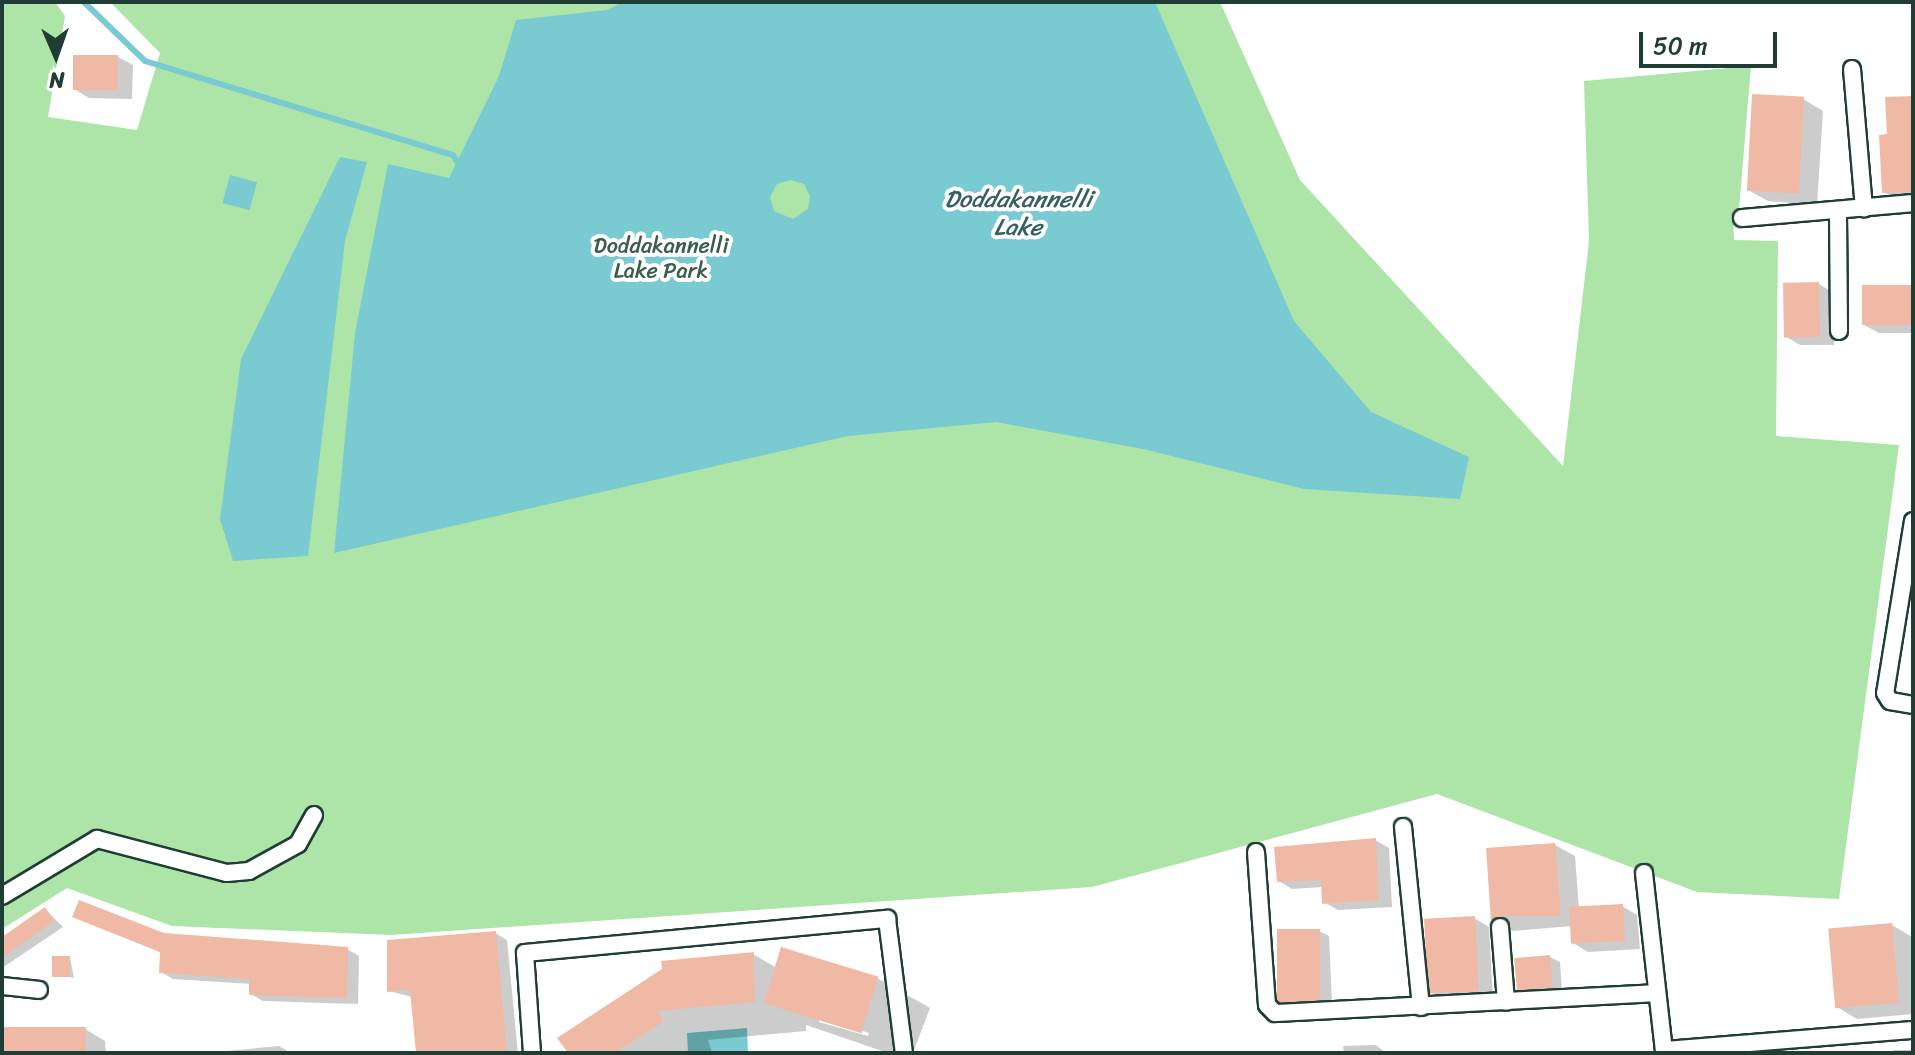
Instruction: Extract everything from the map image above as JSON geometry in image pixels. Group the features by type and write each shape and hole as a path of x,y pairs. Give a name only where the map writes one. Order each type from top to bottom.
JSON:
{"street":[{"path":"1852,69 1864,208"},
{"path":"1742,218 1838,214 1913,203"},
{"path":"1838,214 1839,331"},
{"path":"1913,521 1885,693 1890,701 1913,705"},
{"path":"2,896 97,839 227,873 249,871 298,844 314,815"},
{"path":"1403,827 1421,1007"},
{"path":"1256,852 1267,1005 1275,1013 1655,993"},
{"path":"1644,873 1661,1046 1668,1051 1818,1046 1913,1030"},
{"path":"532,1053 525,953 887,919 904,1053"},
{"path":"1500,927 1506,1002"},
{"path":"2,986 39,990"}],"green space":[{"name":"Doddakannelli Lake Park","path":"2,2 55,2 65,16 48,117 137,130 160,53 110,2 1220,2 1300,180 1563,466 1589,241 1584,81 1751,66 1739,209 1733,210 1734,240 1778,241 1776,436 1899,445 1839,899 1697,892 1437,794 1092,887 391,935 172,926 67,888 2,929"}],"water":[{"name":"Doddakannelli Lake","path":"623,2 1155,2 1294,321 1371,412 1469,457 1460,499 1304,489 1143,449 996,422 848,436 334,553 355,333 388,164 449,178 499,76 516,20 607,10","holes":["791,180 804,184 810,196 808,209 793,219 774,211 770,197 777,184"]},
{"path":"340,157 367,162 345,241 308,556 233,561 220,519 241,359"},
{"path":"230,175 257,182 250,210 222,203"},
{"path":"747,1028 748,1053 688,1053 687,1033"}],"building":[{"path":"73,55 118,55 118,90 73,90"},
{"path":"1752,94 1804,97 1799,194 1747,191"},
{"path":"1913,96 1913,192 1882,193 1879,135 1887,134 1885,97"},
{"path":"1819,282 1820,337 1784,338 1783,283"},
{"path":"1862,285 1913,285 1913,325 1862,325"},
{"path":"1376,838 1379,900 1322,904 1321,880 1277,882 1274,847"},
{"path":"1555,843 1561,916 1500,916 1491,921 1486,848"},
{"path":"79,900 164,933 348,947 347,998 249,995 249,979 159,973 160,952 72,917"},
{"path":"1623,904 1625,941 1571,944 1569,907"},
{"path":"45,907 54,921 2,957 2,937"},
{"path":"1475,916 1479,991 1428,994 1424,919"},
{"path":"1892,923 1899,1003 1835,1008 1828,929"},
{"path":"1277,929 1320,929 1320,1002 1277,1002"},
{"path":"496,931 507,1053 416,1053 410,990 387,992 387,940"},
{"path":"781,947 879,977 861,1033 764,1003"},
{"path":"754,952 755,1002 658,1011 663,1022 615,1053 568,1053 557,1038 662,969 661,961"},
{"path":"1550,955 1553,987 1517,990 1514,958"},
{"path":"52,956 70,956 70,977 52,977"},
{"path":"2,1027 86,1027 86,1052 2,1052"}],"waterway":[{"path":"84,2 145,61 453,155 460,166"}]}
